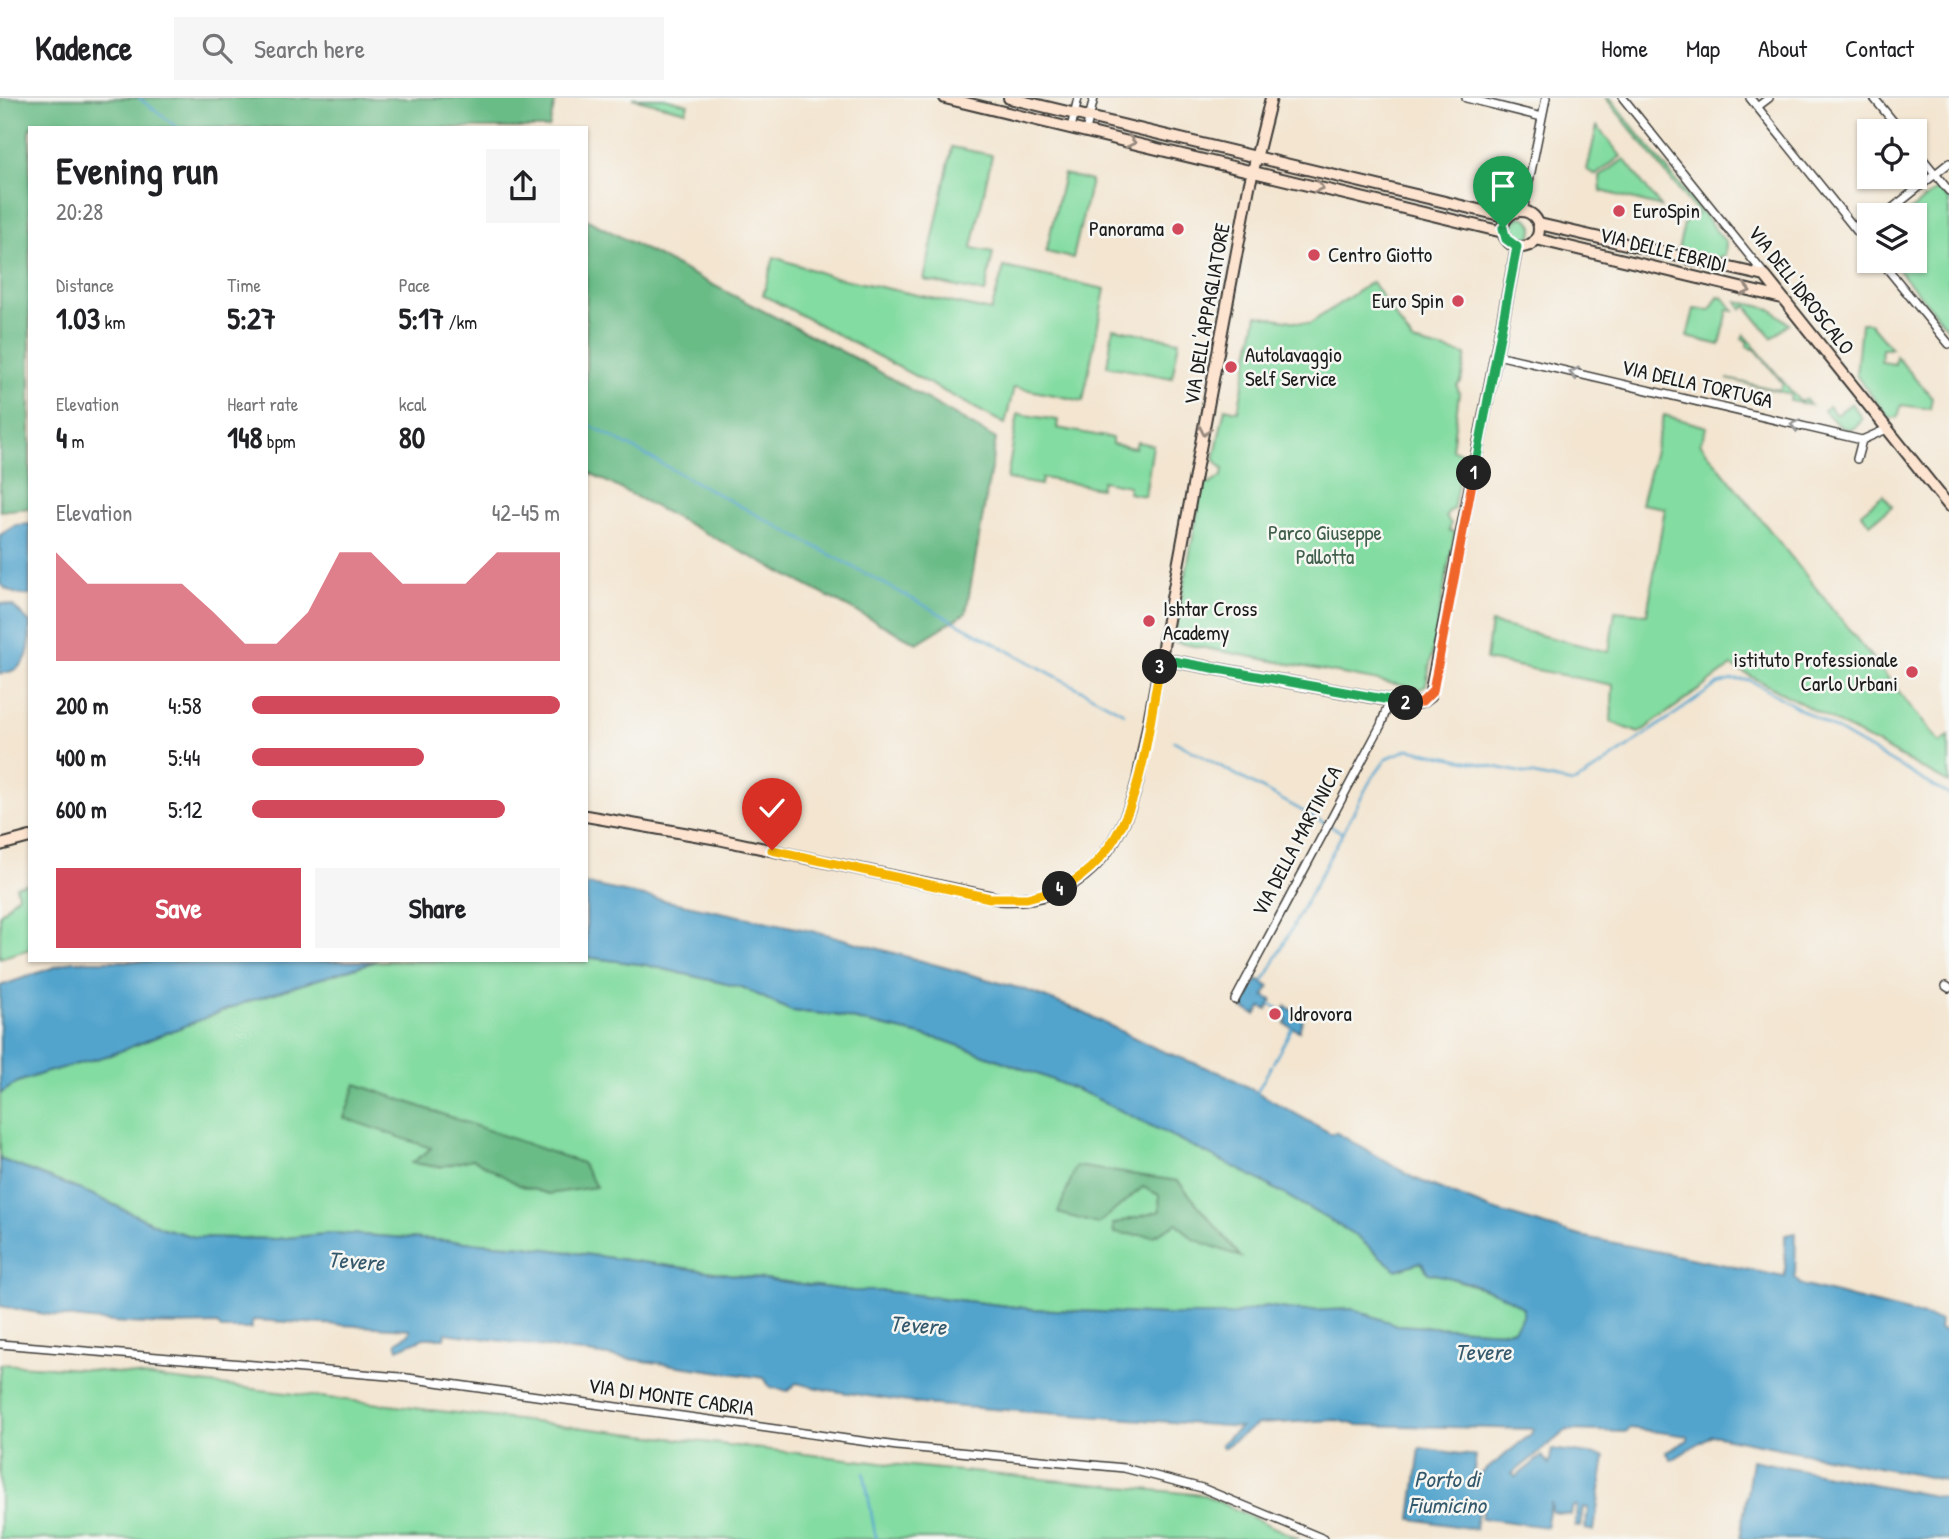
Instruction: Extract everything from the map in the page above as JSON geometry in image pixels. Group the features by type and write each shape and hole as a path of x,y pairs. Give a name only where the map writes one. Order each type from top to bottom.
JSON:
{"street":[{"path":"945,98 1503,232"},
{"path":"1009,98 1508,217 1523,211 1533,215 1539,224 1536,239 1526,247 1517,247 1508,242 1503,232 1508,217"},
{"path":"1071,128 1078,98"},
{"path":"1086,131 1094,98"},
{"name":"VIA DELL'APPAGLIATORE","path":"588,816 718,839 969,894 1010,900 1041,897 1064,888 1089,871 1106,853 1122,828 1138,780 1253,171 1271,98"},
{"path":"1466,98 1542,117"},
{"path":"1523,211 1546,98"},
{"name":"VIA DELL'IDROSCALO","path":"1623,98 1949,506"},
{"path":"1750,98 1857,231"},
{"path":"1758,107 1769,98"},
{"path":"1874,98 1891,119"},
{"path":"1927,163 1949,191"},
{"path":"1899,203 1949,163"},
{"path":"1350,195 1353,179"},
{"path":"1431,214 1435,199"},
{"name":"VIA DELLE EBRIDI","path":"1539,224 1765,276"},
{"name":"VIA DELLE EBRIDI","path":"1536,239 1782,298"},
{"path":"1626,261 1629,245"},
{"path":"1162,659 1416,704 1425,701 1433,691 1517,247"},
{"path":"1715,282 1719,265"},
{"path":"1891,273 1949,344"},
{"name":"VIA DELLA TORTUGA","path":"1497,355 1862,440"},
{"path":"1857,459 1862,440 1887,429"},
{"name":"VIA DELLA MARTINICA","path":"1235,1000 1326,824 1381,725 1390,699"},
{"path":"0,845 28,838"},
{"name":"VIA DI MONTE CADRIA","path":"0,1343 378,1375 919,1449 1134,1470 1202,1488 1324,1539"}],"green space":[{"path":"0,98 556,98 549,126 28,126 28,508 0,511"},
{"path":"632,98 664,98 688,104 686,111"},
{"path":"1606,98 1610,98 1726,243 1725,256 1718,258 1678,250 1685,220 1698,214"},
{"path":"1597,126 1621,156 1596,175 1587,170"},
{"path":"952,147 992,155 972,248 993,252 985,293 924,280"},
{"path":"1624,159 1661,207 1601,191 1600,177"},
{"path":"1064,174 1091,181 1073,258 1046,252"},
{"path":"1939,188 1949,201 1949,330 1901,273 1927,273 1927,203 1920,203"},
{"path":"1521,217 1529,221 1533,229 1529,237 1521,241 1513,237 1509,229 1513,221"},
{"path":"588,220 864,363 996,439 966,613 917,643 588,472"},
{"path":"774,257 830,276 991,311 1004,267 1105,289 1083,401 1014,387 1005,424 763,295"},
{"name":"Parco Giuseppe Pallotta","path":"1372,282 1413,342 1466,355 1461,382 1457,386 1459,393 1452,450 1464,453 1453,510 1449,511 1446,517 1451,524 1449,531 1455,532 1426,685 1421,689 1173,642 1203,483 1210,484 1222,476 1223,469 1214,459 1225,408 1238,411 1257,315 1309,324"},
{"path":"1718,296 1724,298 1734,311 1728,310 1720,345 1687,337 1694,309 1710,310"},
{"path":"1737,301 1771,309 1789,324 1772,338 1746,306 1742,309"},
{"path":"1861,323 1870,323 1891,348 1882,348 1881,362 1895,364 1896,356 1932,397 1930,409 1901,405 1898,418 1888,417 1856,375"},
{"path":"1113,328 1179,341 1172,378 1107,366"},
{"path":"1744,334 1800,402 1805,399 1810,405 1790,401 1791,394 1727,379 1779,390 1783,384 1756,350 1747,347 1747,341 1742,339"},
{"path":"1852,403 1862,419 1852,429 1842,427 1824,410 1828,406 1836,415"},
{"path":"1018,414 1058,420 1057,428 1112,438 1112,444 1135,448 1137,442 1153,445 1145,496 1128,493 1129,486 1102,481 1100,488 1042,478 1041,485 1007,479"},
{"path":"1664,415 1707,427 1700,443 1940,743 1949,736 1949,783 1732,666 1639,733 1611,722 1613,685 1486,660 1491,623 1609,652 1615,611 1647,614 1665,508 1641,504"},
{"path":"1883,495 1892,506 1870,524 1861,513"},
{"path":"28,883 28,950 0,958 0,914 18,895 16,886"},
{"path":"588,957 646,965 744,988 791,1011 834,1015 943,1040 1089,1094 1254,1177 1355,1235 1396,1270 1421,1262 1445,1276 1512,1300 1523,1308 1523,1316 1514,1329 1506,1331 1396,1325 1353,1309 1302,1311 1267,1306 1231,1315 1169,1315 1033,1309 884,1291 853,1291 525,1246 334,1233 276,1239 195,1237 163,1228 91,1194 0,1159 0,1094 18,1082 110,1055 246,1002 373,962 588,962"},
{"path":"356,1084 582,1163 596,1187 549,1194 521,1186 473,1159 440,1167 412,1163 431,1148 344,1118"},
{"path":"1076,1166 1178,1181 1241,1257 1193,1239 1177,1223 1154,1236 1114,1233 1113,1224 1160,1211 1159,1195 1143,1187 1098,1224 1058,1213"},
{"path":"0,1364 83,1369 890,1464 1204,1495 1299,1539 0,1539"}],"water":[{"path":"28,524 28,595 10,591 0,584 0,535 16,525"},
{"path":"0,603 13,606 28,621 28,652 18,668 0,674"},
{"path":"588,884 826,934 1029,991 1082,1012 1157,1049 1226,1075 1332,1134 1335,1132 1416,1179 1490,1209 1580,1236 1785,1277 1785,1235 1796,1233 1795,1277 1801,1285 1940,1320 1939,1329 1946,1332 1949,1329 1949,1481 1712,1435 1672,1460 1666,1452 1688,1440 1688,1436 1630,1428 1627,1432 1567,1430 1512,1474 1516,1477 1542,1456 1549,1464 1552,1449 1605,1456 1594,1531 1585,1529 1588,1508 1583,1507 1580,1527 1575,1526 1577,1506 1573,1506 1571,1515 1552,1512 1551,1502 1546,1527 1481,1518 1484,1502 1480,1501 1475,1529 1411,1519 1420,1448 1476,1456 1473,1476 1477,1477 1534,1429 1357,1425 1336,1420 1258,1424 1223,1448 1221,1444 1240,1427 921,1404 796,1383 788,1391 770,1387 764,1378 445,1333 444,1338 424,1338 398,1349 396,1342 410,1333 410,1329 253,1320 251,1329 221,1329 217,1324 135,1324 54,1316 0,1306 0,1159 91,1194 163,1228 195,1237 276,1239 334,1233 525,1246 853,1291 884,1291 1033,1309 1231,1315 1266,1306 1302,1311 1353,1309 1397,1325 1506,1331 1514,1329 1523,1316 1523,1308 1503,1296 1478,1286 1428,1273 1421,1262 1396,1270 1355,1235 1254,1177 1089,1095 1040,1075 943,1040 834,1015 791,1011 744,988 646,965 588,957"},
{"path":"69,962 373,962 246,1002 110,1055 18,1082 0,1094 0,986"},
{"path":"1257,980 1269,986 1264,996 1272,1000 1267,1010 1261,1007 1256,1015 1242,1008"},
{"path":"1286,1006 1303,1018 1299,1031 1285,1024 1287,1019 1282,1015"},
{"path":"1752,1460 1949,1499 1949,1539 1740,1539"}],"waterway":[{"path":"139,98 175,126"},
{"path":"588,424 1124,713"},
{"path":"1263,983 1369,783 1387,758 1409,749 1572,783 1718,684 1732,680 1750,680 1949,795"},
{"path":"1174,741 1343,833"},
{"path":"1270,1004 1284,1011"},
{"path":"1273,1063 1292,1028"},
{"path":"1256,1094 1271,1066"},
{"path":"864,1473 876,1539"}],"place":[{"name":"EuroSpin","path":"1619,211"},
{"name":"Panorama","path":"1178,229"},
{"name":"Centro Giotto","path":"1314,255"},
{"name":"Euro Spin","path":"1458,301"},
{"name":"Autolavaggio Self Service","path":"1231,367"},
{"name":"Ishtar Cross Academy","path":"1149,621"},
{"name":"istituto Professionale Carlo Urbani","path":"1912,672"},
{"name":"Idrovora","path":"1275,1014"}],"route":[{"path":"772,850 990,898 1010,900 1041,897 1064,888 1089,871 1106,853 1122,828 1138,780 1162,659 1410,704 1428,699 1435,684 1517,247 1506,239 1503,228"}],"water label":[{"name":"Tevere","path":"356,1261"},
{"name":"Tevere","path":"918,1325"},
{"name":"Tevere","path":"1483,1352"},
{"name":"Porto di Fiumicino","path":"1447,1492"}]}
